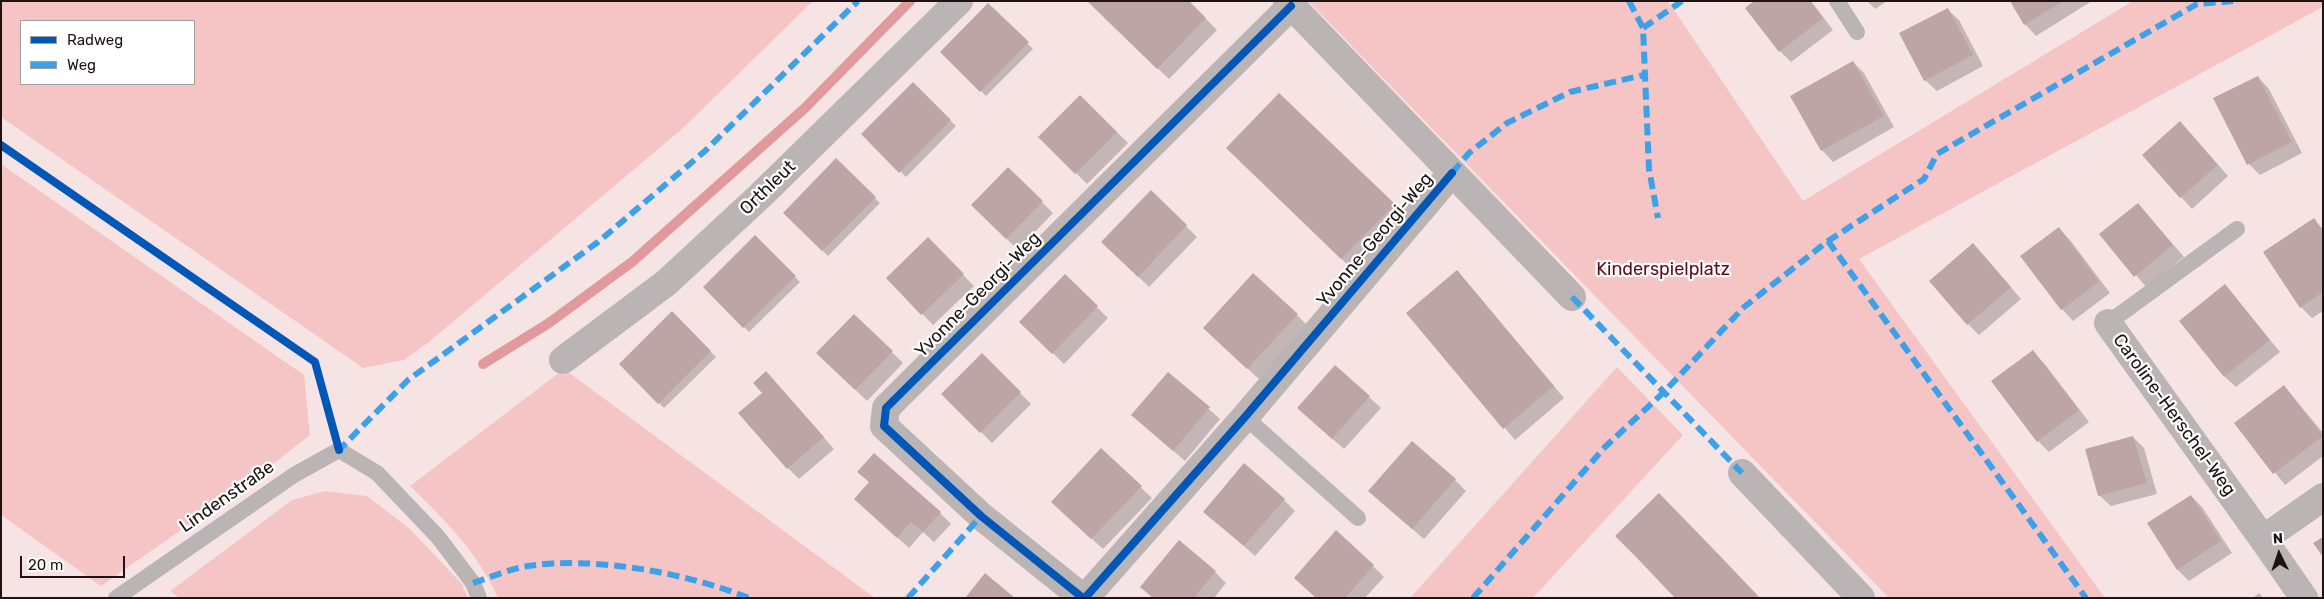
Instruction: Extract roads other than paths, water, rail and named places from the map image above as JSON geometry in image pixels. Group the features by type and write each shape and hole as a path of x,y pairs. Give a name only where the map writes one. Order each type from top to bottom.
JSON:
{"street":[{"name":"Orthleut","path":"563,360 666,283 761,195 959,1"},
{"path":"1289,4 1572,297"},
{"name":"Yvonne-Georgi-Weg","path":"1289,4 886,408 884,426 981,516 1084,598 1245,417 1452,173"},
{"name":"Caroline-Herschel-Weg","path":"2108,324 2304,598"},
{"path":"1742,473 1861,598"},
{"path":"2263,539 2323,497"}],"lane":[{"path":"1837,1 1857,32"},
{"name":"Caroline-Herschel-Weg","path":"2108,324 2237,228"},
{"path":"1245,417 1358,518"},
{"name":"Lindenstraße","path":"116,598 294,475 339,450 377,473 438,537 473,583 479,598"}],"waterway":[{"path":"483,364 549,323 632,262 805,108 910,1"}],"park label":[{"name":"Kinderspielplatz","path":"1663,270"}]}
